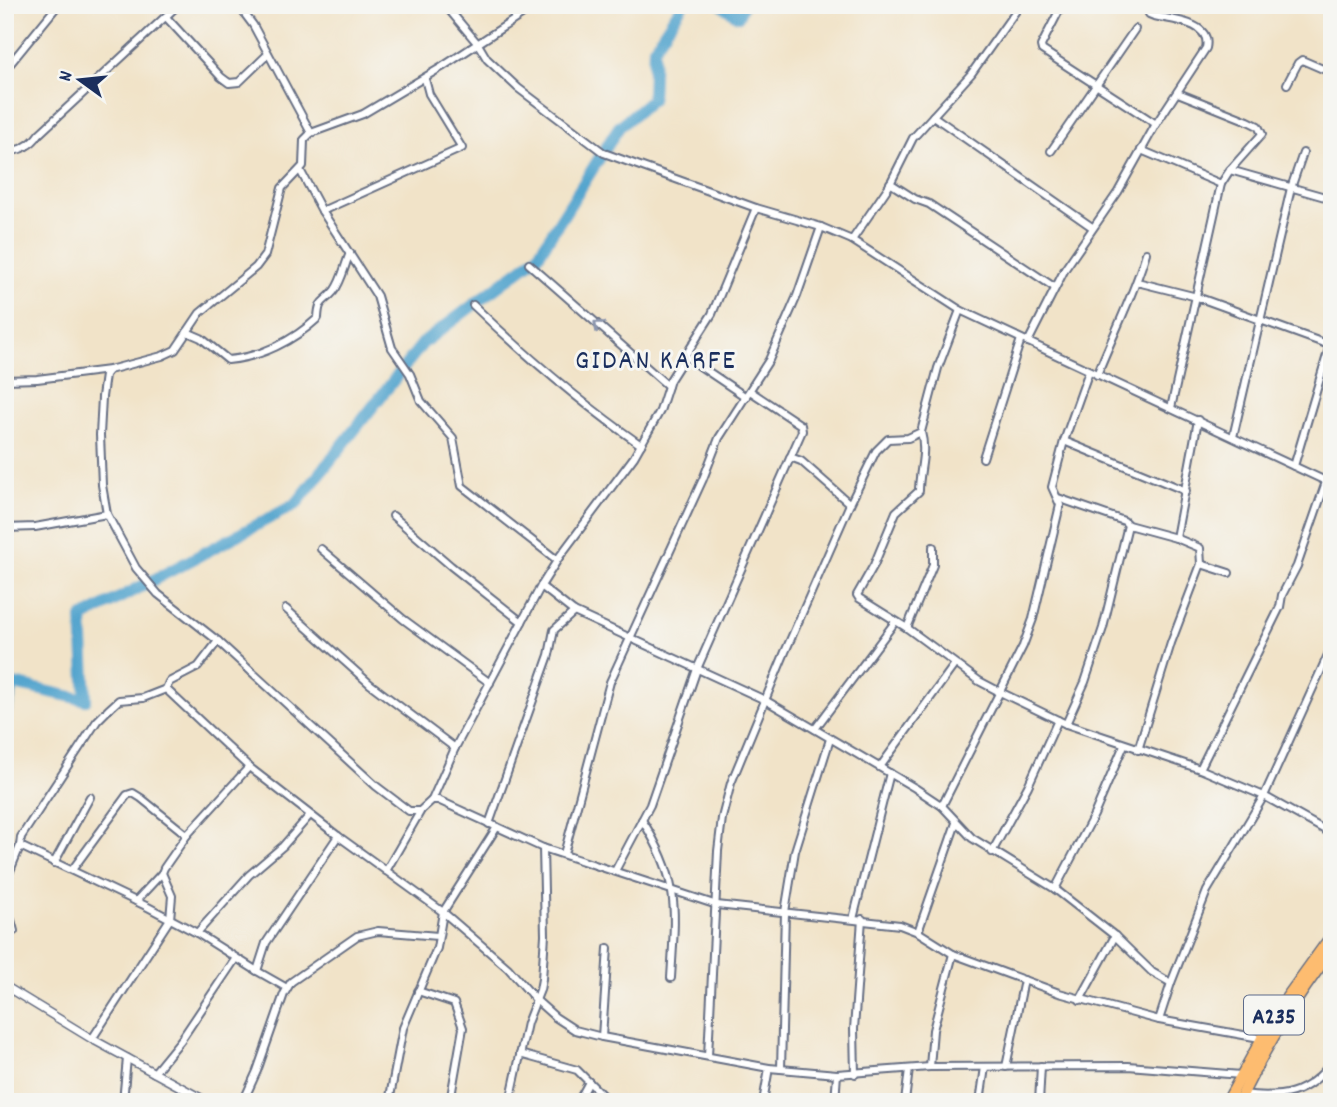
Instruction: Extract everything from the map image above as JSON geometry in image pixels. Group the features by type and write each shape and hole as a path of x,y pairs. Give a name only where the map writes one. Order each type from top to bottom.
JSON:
{"highway":[{"name":"A235","path":"1227,1102 1260,1038 1294,985 1332,935"},
{"name":"A235","path":"1241,1098 1285,1018 1332,950"}],"street":[{"path":"5,70 58,5"},
{"path":"5,152 17,151 33,144 40,134 178,5"},
{"path":"238,5 253,25 311,134"},
{"path":"445,5 478,44 487,59 517,88 604,153 852,240 960,310 1329,483 1297,566 1282,595 1280,607 1199,769"},
{"path":"5,380 108,370 175,350 200,313 256,267 265,255 282,188 300,170 305,159 304,140 311,134 363,114 478,44 531,5"},
{"path":"852,240 890,183 913,138 971,74 1020,5"},
{"path":"1062,5 1041,46 1042,50 1156,124"},
{"path":"983,458 1025,341 1092,227 1118,192 1156,124 1201,59 1208,39 1206,33 1149,14 1146,5"},
{"path":"166,17 229,83 239,82 268,54"},
{"path":"1051,151 1135,29"},
{"path":"1287,84 1298,63 1302,61 1332,73"},
{"path":"322,211 462,148 429,94 425,79 442,67"},
{"path":"1171,408 1222,184 1230,170 1261,138 1262,130 1248,121 1178,93"},
{"path":"933,116 1092,227"},
{"path":"1141,150 1222,184"},
{"path":"1233,437 1291,188 1303,153"},
{"path":"300,170 322,211 379,299 392,348 410,374 421,401 453,438 462,486 557,560"},
{"path":"1230,170 1332,199"},
{"path":"890,183 915,200 929,204 1055,287"},
{"path":"387,871 420,811 432,800 455,748 541,586 641,445 660,411 668,386 712,314 756,208"},
{"path":"564,854 610,682 719,438 769,360 786,324 821,228"},
{"path":"187,332 201,338 228,360 239,359 291,341 318,318 318,307 334,291 349,253"},
{"path":"1097,375 1120,317 1138,282 1146,253"},
{"path":"529,264 668,386"},
{"path":"1138,282 1197,297 1331,345 1294,466"},
{"path":"474,305 551,376 641,445"},
{"path":"960,310 938,368 921,432 925,452 919,477 919,491 896,512 874,565 857,595 1000,692 1066,724 1199,769 1264,796 1332,834"},
{"path":"615,871 650,805 697,669 802,430 801,425 685,356"},
{"path":"108,370 102,397 100,435 102,485 107,514 136,568 158,594 218,642 376,786 409,811 420,811"},
{"path":"942,806 1023,646 1033,619 1060,505 1052,487 1064,442 1089,371"},
{"path":"1176,538 1198,420"},
{"path":"708,1056 718,851 722,818 731,783 850,504 882,443 888,439 916,436 921,432"},
{"path":"1064,442 1186,491"},
{"path":"790,457 801,461 850,504"},
{"path":"1058,498 1124,521 1128,525 1176,538 1202,552 1201,564 1171,643 1138,750"},
{"path":"5,528 35,527 107,514"},
{"path":"393,516 522,622"},
{"path":"1066,724 1085,682 1103,628 1128,525"},
{"path":"907,628 933,565 933,547"},
{"path":"321,549 403,619 490,683"},
{"path":"1201,564 1229,573"},
{"path":"541,586 574,612 765,700 890,773 942,806 972,838 1055,889 1115,936 1152,972 1171,983"},
{"path":"286,609 370,684 455,748"},
{"path":"389,1102 403,1028 437,948 443,912 493,825 549,655 554,630 574,612"},
{"path":"815,729 895,622"},
{"path":"5,883 21,837 97,721 119,700 144,698 166,689 169,682 198,667 218,642"},
{"path":"1159,1020 1214,876 1264,796 1332,646"},
{"path":"880,767 955,664"},
{"path":"166,689 249,767 443,912 508,968 555,1017 575,1030 769,1068 837,1074 930,1067 1128,1066 1241,1075"},
{"path":"992,852 1028,786 1058,720"},
{"path":"781,1069 785,912 795,851 830,738"},
{"path":"1055,889 1094,815 1124,745"},
{"path":"136,901 162,873 187,835 249,767"},
{"path":"853,919 890,773"},
{"path":"72,870 127,795 133,793 187,835"},
{"path":"54,863 90,797"},
{"path":"432,800 438,800 543,848 717,905 900,925 918,932 953,954 1080,1000 1159,1020 1260,1038"},
{"path":"197,933 249,875 283,846 310,815"},
{"path":"642,820 666,863 673,891 675,908 671,978"},
{"path":"918,932 956,823"},
{"path":"257,971 266,943 338,836"},
{"path":"20,846 197,933 287,988"},
{"path":"510,1102 527,1023 542,979 543,848"},
{"path":"92,1039 170,919 172,896 162,873"},
{"path":"5,915 11,920 14,931"},
{"path":"855,1074 854,1029 862,919"},
{"path":"243,1102 287,988 314,964 357,936 378,931 438,936"},
{"path":"1080,1000 1115,936"},
{"path":"602,1037 608,948"},
{"path":"930,1067 933,1030 953,954"},
{"path":"154,1073 181,1040 236,958"},
{"path":"1006,1067 1024,980"},
{"path":"5,986 92,1039 208,1102"},
{"path":"418,991 454,1003 463,1028 450,1102"},
{"path":"520,1054 577,1070 609,1102"},
{"path":"123,1102 127,1058"},
{"path":"1241,1098 1270,1098 1304,1089 1319,1079 1332,1062"},
{"path":"1039,1102 1041,1066"},
{"path":"980,1102 985,1067"},
{"path":"763,1102 769,1068"},
{"path":"905,1102 909,1069"},
{"path":"835,1102 837,1074"},
{"path":"578,1102 589,1082"}],"waterway":[{"path":"5,715 14,684 86,700 82,618 296,504 423,343 537,257 619,127 652,99 654,48 682,5"},
{"path":"722,5 738,16 743,5"}],"district":[{"name":"GIDAN KARFE","path":"656,358"}]}
